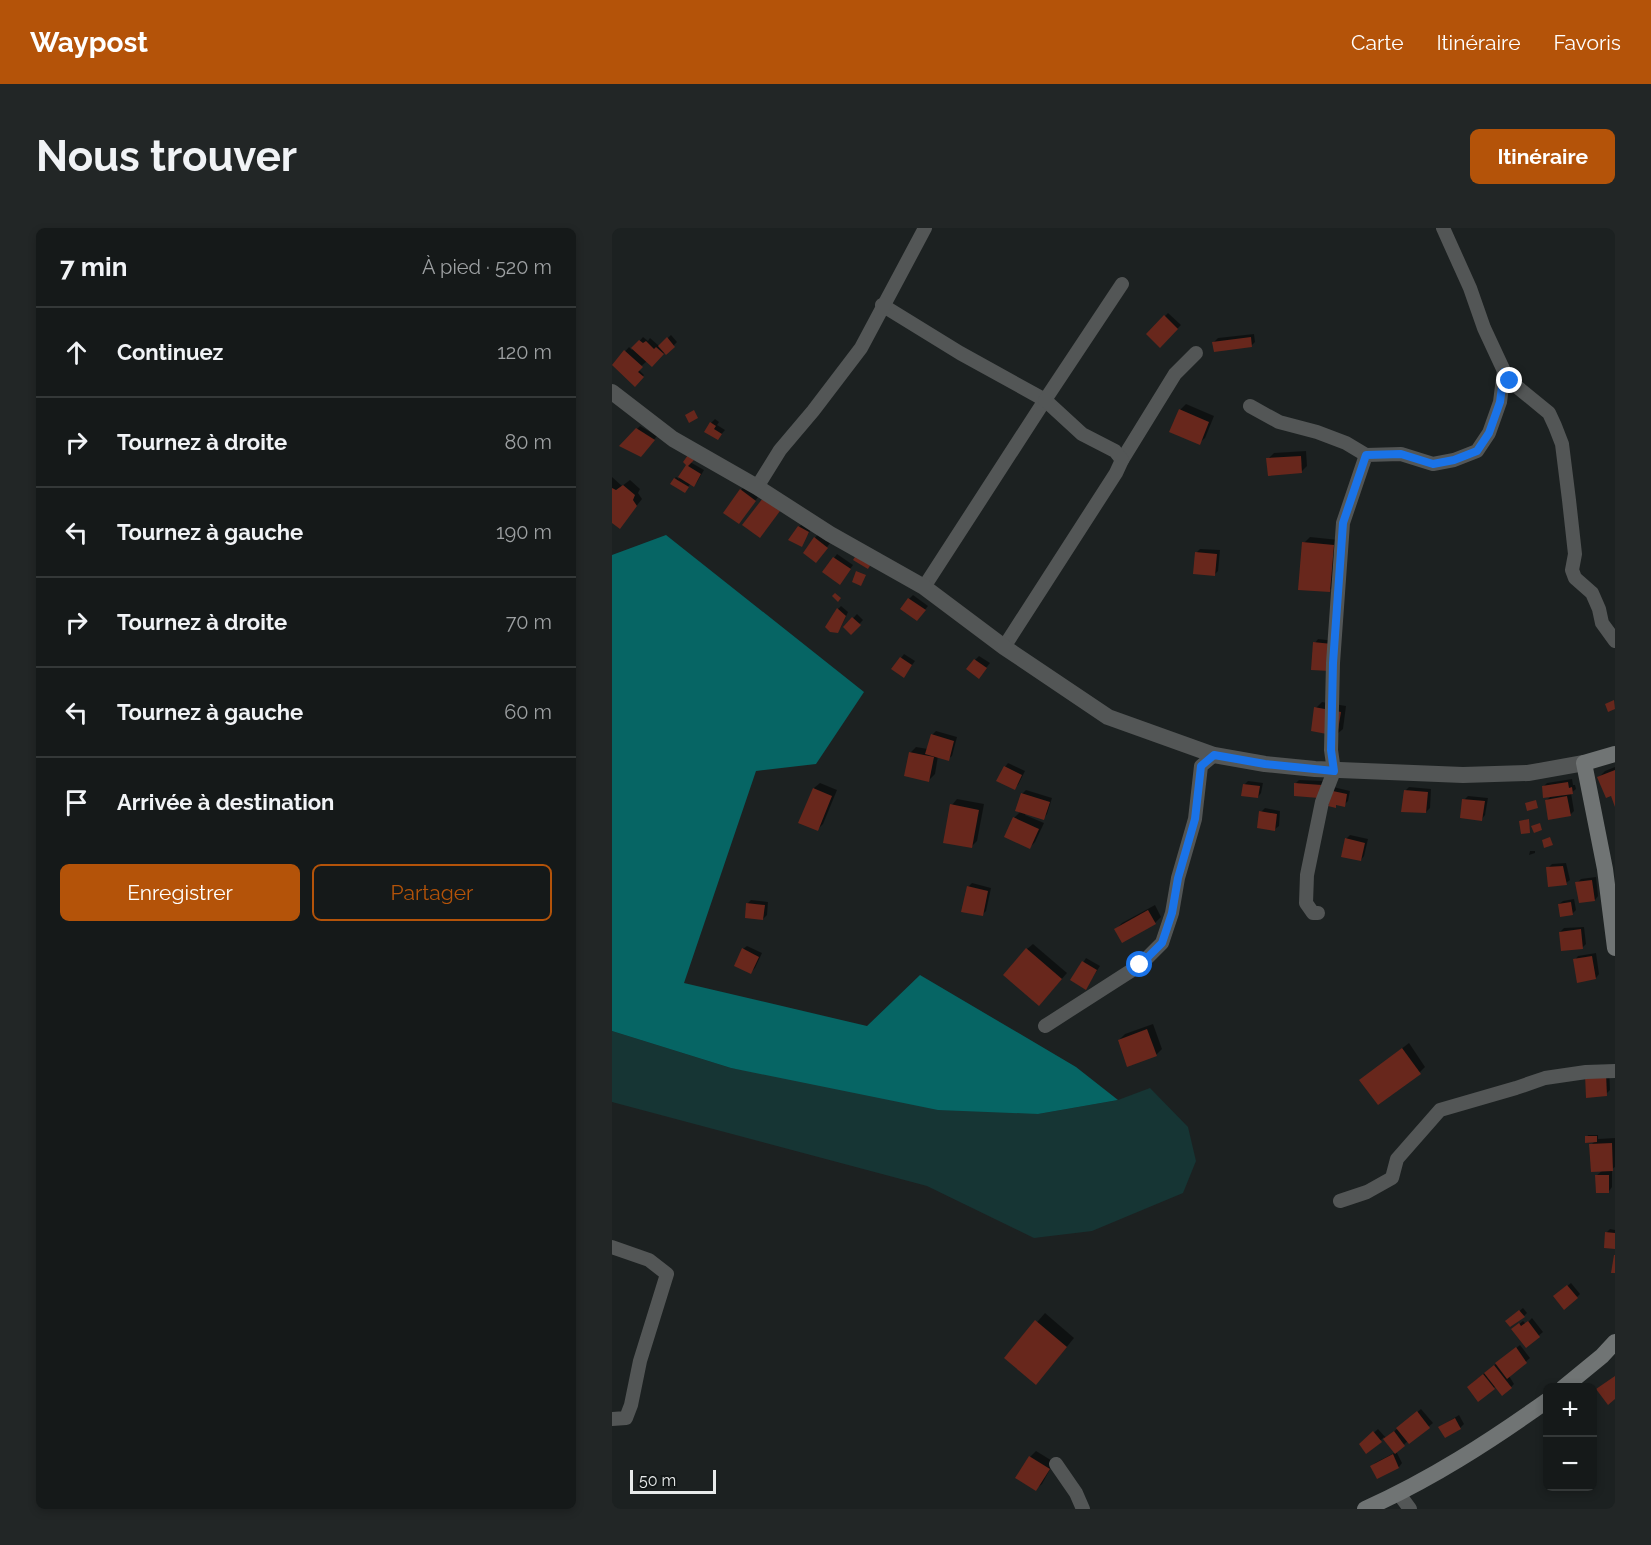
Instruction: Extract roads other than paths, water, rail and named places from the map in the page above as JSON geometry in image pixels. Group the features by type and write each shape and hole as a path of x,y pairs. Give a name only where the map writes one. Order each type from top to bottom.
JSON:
{"main road":[{"path":"1615,754 1584,763 1605,868 1615,948"},
{"path":"1569,1383 1615,1342"},
{"path":"1365,1509 1399,1494 1450,1465 1543,1404"}],"street":[{"path":"757,487 780,450 861,348 925,228"},
{"path":"1443,228 1504,372 1510,381 1549,413 1562,444 1575,554 1572,570 1575,578 1592,593 1602,623 1615,641"},
{"path":"924,587 1044,400 1122,284"},
{"path":"882,305 960,353 1044,400 1082,434 1115,451 1122,460"},
{"path":"1004,646 1116,473 1175,374 1196,353"},
{"path":"1250,406 1279,422 1317,432 1346,443 1366,455 1401,454 1433,464 1454,460 1477,451 1493,423 1500,402 1504,372"},
{"path":"612,392 673,439 757,487 830,534 924,587 1004,646 1108,717 1214,755 1265,764 1334,771 1474,775 1528,773 1584,763"},
{"path":"1318,912 1313,913 1306,903 1307,875 1322,802 1334,771 1331,750 1333,663 1343,523 1366,455"},
{"path":"1045,1026 1140,965 1162,943 1172,913 1178,878 1195,819 1201,766 1214,755"},
{"path":"1340,1200 1367,1192 1392,1178 1397,1159 1440,1110 1516,1089 1545,1078 1586,1072 1615,1071"},
{"path":"612,1248 649,1260 667,1274 640,1361 631,1405 626,1418 612,1419"},
{"path":"1056,1464 1076,1493 1083,1509"},
{"path":"1399,1494 1410,1509"}]}
